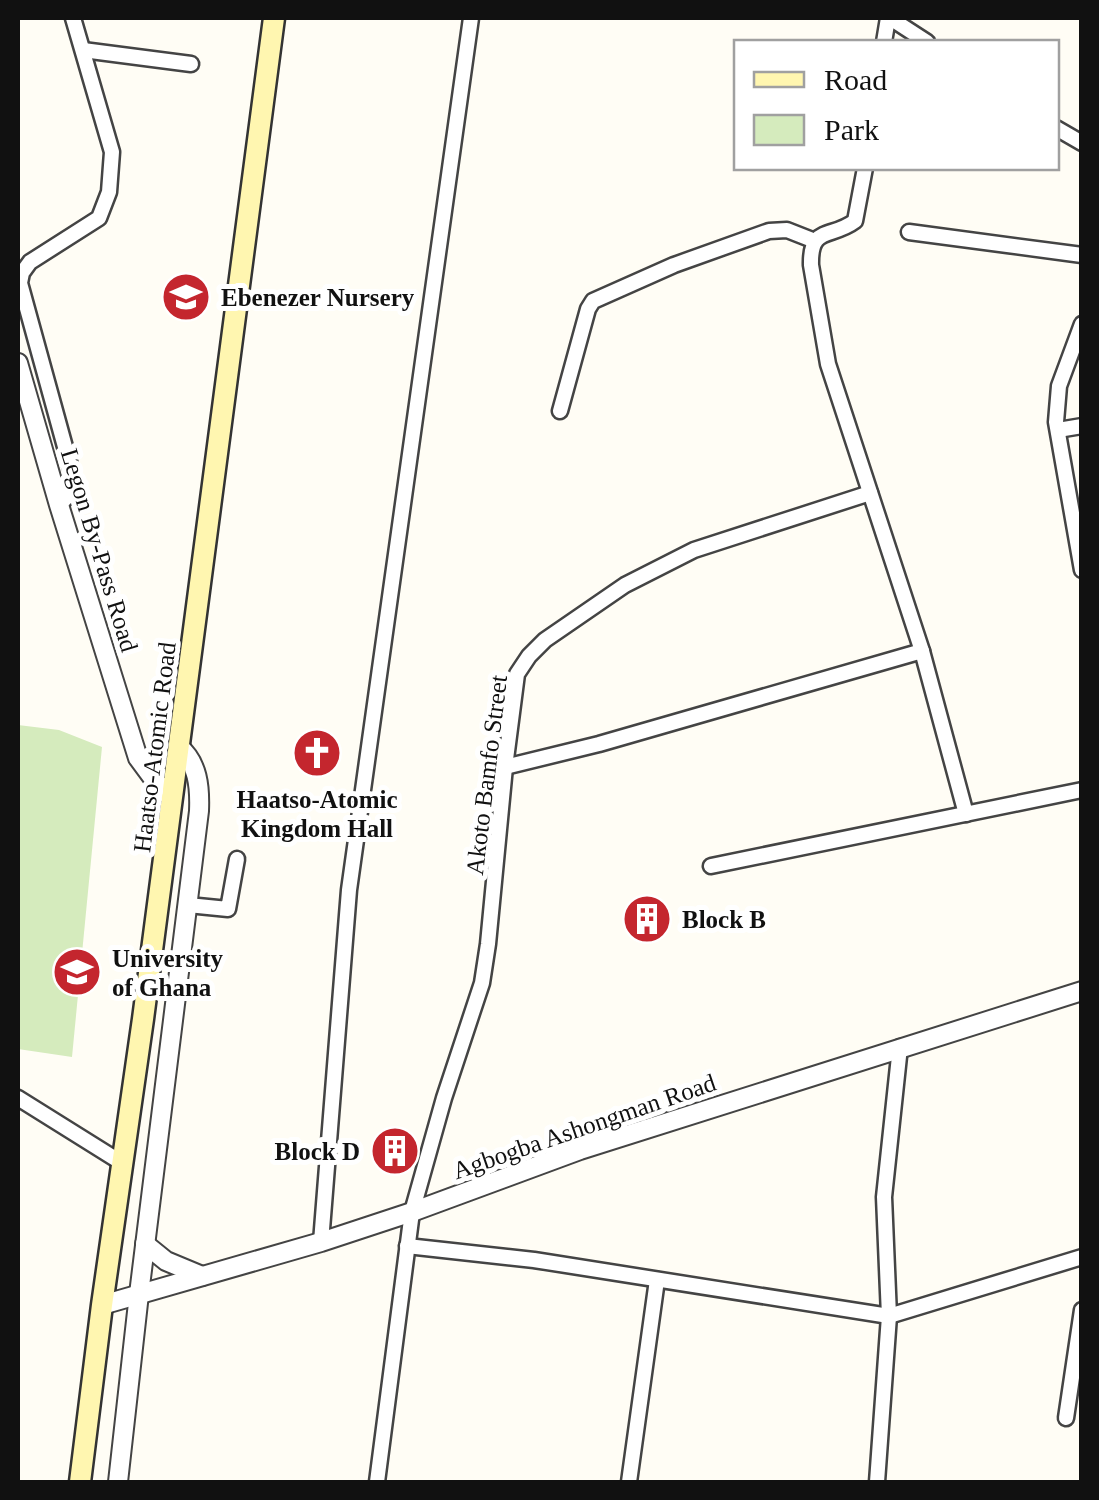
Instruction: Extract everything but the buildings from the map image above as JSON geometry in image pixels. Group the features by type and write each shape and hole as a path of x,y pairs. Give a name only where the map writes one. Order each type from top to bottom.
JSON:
{"main road":[{"name":"Haatso-Atomic Road","path":"80,1482 274,18"}],"street":[{"path":"59,505 71,493 73,476 20,284 30,262 99,218 109,192 112,152 73,18"},
{"path":"321,1242 349,890 472,18"},
{"path":"889,18 924,40"},
{"path":"83,50 191,64"},
{"path":"1059,130 1082,144"},
{"path":"864,170 855,221 814,240 811,265 828,364 922,650 966,814"},
{"path":"560,412 588,309 594,301 674,264 769,231 787,230 814,240"},
{"path":"909,232 1082,255"},
{"path":"1082,324 1059,386 1056,422 1082,570"},
{"name":"Legon By-Pass Road","path":"18,363 138,758 172,799"},
{"path":"1058,430 1082,426"},
{"name":"Akoto Bamfo Street","path":"377,1482 412,1212 482,983 518,674 545,640 625,585 694,550 870,493"},
{"path":"505,767 599,744 922,650"},
{"path":"118,1482 200,792 194,766 179,747"},
{"path":"710,866 1082,790"},
{"path":"188,905 228,909 237,859"},
{"name":"Agbogba Ashongman Road","path":"102,1305 321,1242 580,1150 1082,991"},
{"path":"878,1482 888,1316 884,1197 900,1047"},
{"path":"18,1098 122,1164"},
{"path":"145,1244 166,1261 202,1276"},
{"path":"407,1246 534,1260 888,1316 1082,1257"},
{"path":"629,1482 657,1280"},
{"path":"1066,1418 1082,1310"}],"green space":[{"path":"18,725 59,730 102,747 72,1057 18,1049"}],"place":[{"name":"Ebenezer Nursery","path":"186,297"},
{"name":"Haatso-Atomic Kingdom Hall","path":"317,753"},
{"name":"Block B","path":"647,919"},
{"name":"University of Ghana","path":"77,972"},
{"name":"Block D","path":"395,1151"}]}
